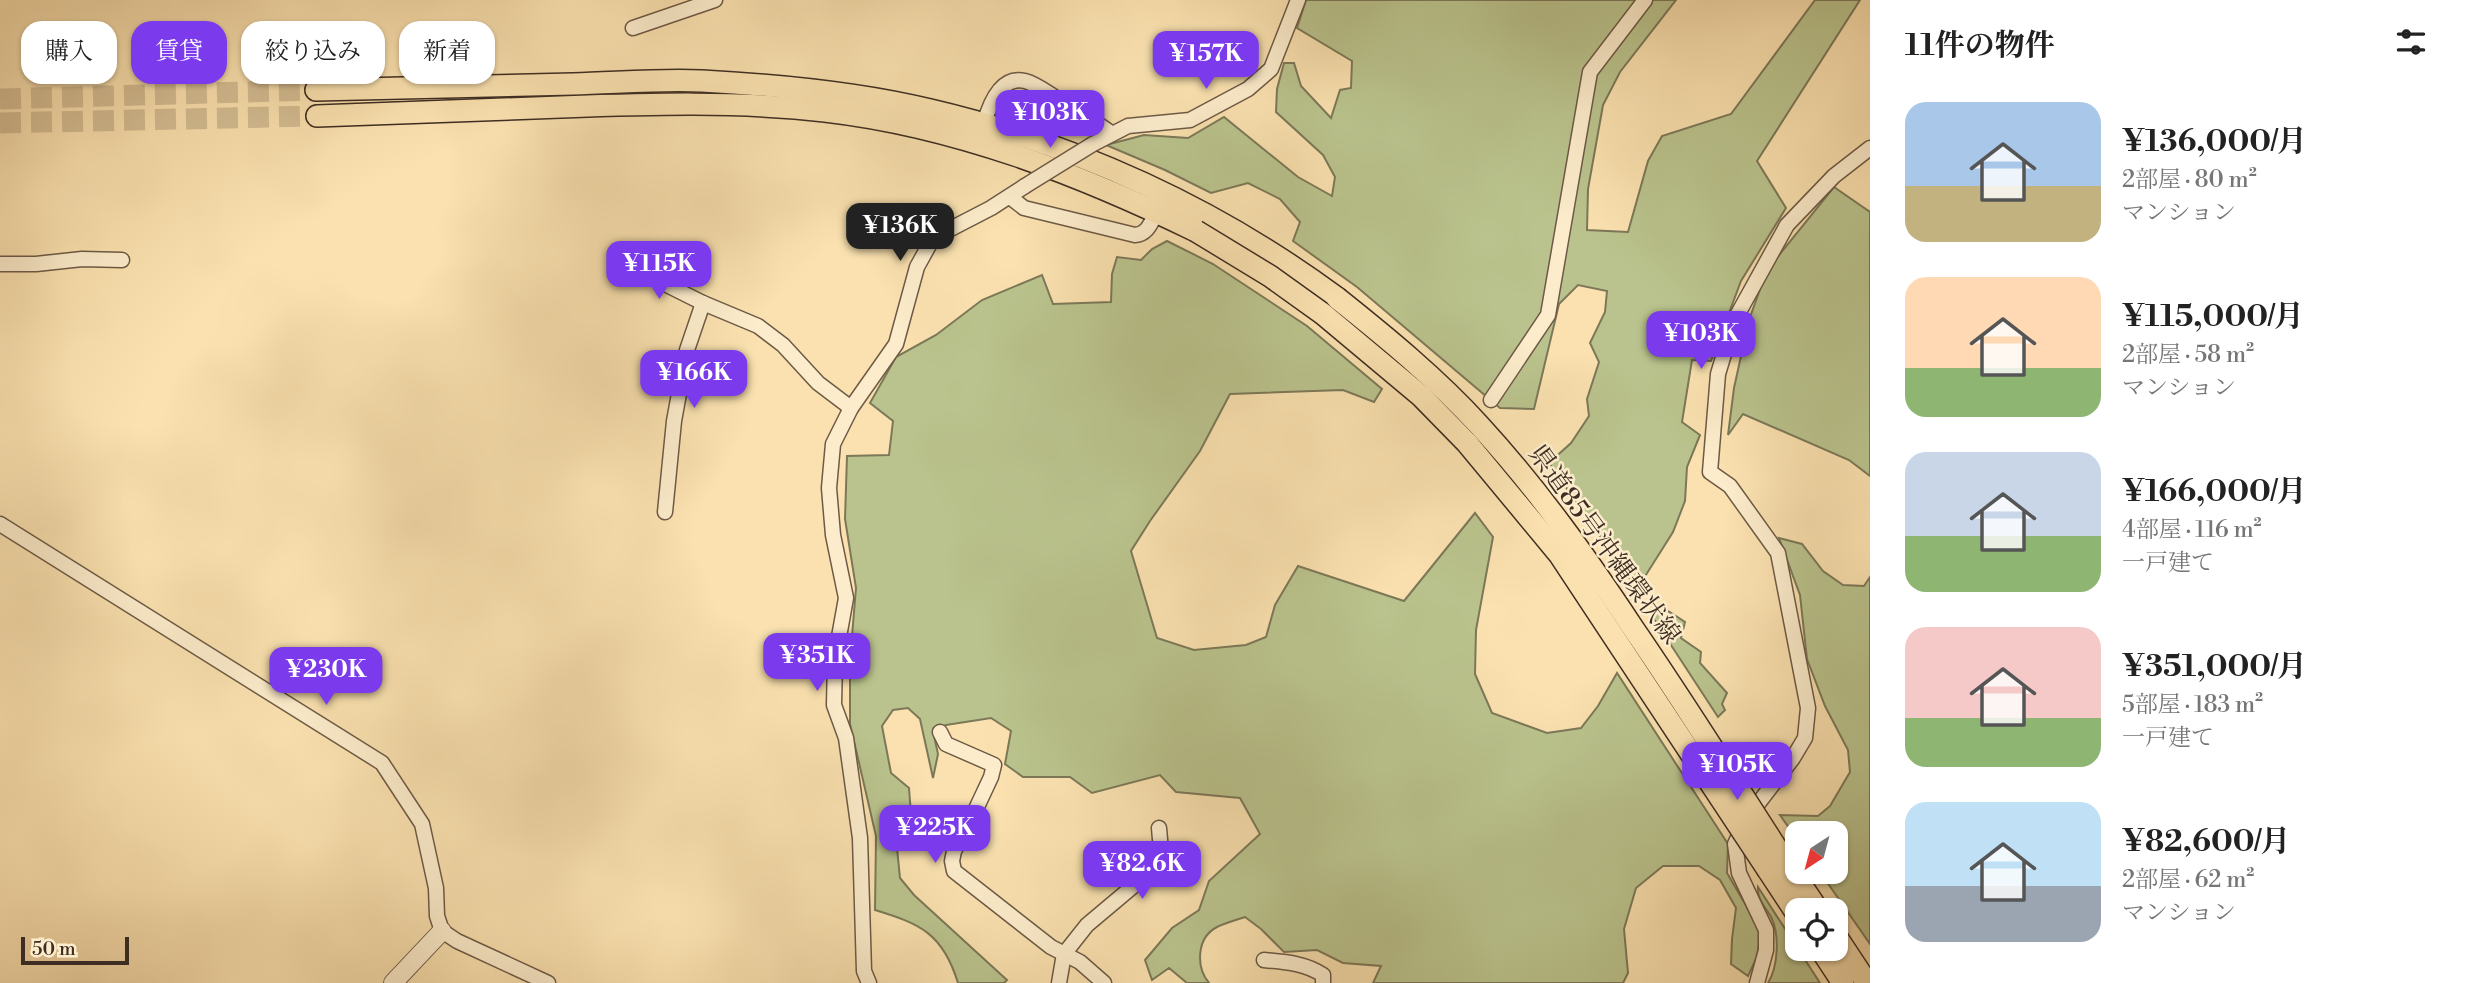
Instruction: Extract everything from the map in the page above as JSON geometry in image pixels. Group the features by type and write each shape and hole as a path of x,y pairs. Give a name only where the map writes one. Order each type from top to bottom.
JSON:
{"main road":[{"name":"県道85号沖縄環状線","path":"316,90 699,81 817,91 880,100 974,122 1104,167 1163,193 1245,236 1337,298 1435,380 1479,424 1528,480 1582,551 1687,708 1774,862 1790,898"},
{"name":"県道85号沖縄環状線","path":"317,116 702,103 826,111 945,135 1034,161 1097,185 1196,232 1270,276 1323,314 1422,396 1467,443 1559,554 1774,862 1807,898"},
{"path":"1835,961 1843,983"},
{"path":"1844,961 1867,983"}],"street":[{"path":"633,28 715,0"},
{"path":"869,983 864,971 860,838 846,738 834,705 835,659 846,598 833,535 829,488 833,444 851,408 896,344 917,267 933,239 1010,197 1111,133 1128,126 1190,120 1248,89 1271,69 1298,0"},
{"path":"1491,400 1548,315 1590,72 1645,0"},
{"path":"974,122 1003,87 1024,80 1111,133"},
{"path":"1757,983 1766,950 1766,930 1738,873 1735,844 1747,818 1805,738 1808,708 1778,553 1730,486 1710,472 1718,374 1734,321 1787,225 1834,176 1870,148"},
{"path":"1010,197 1024,208 1135,234 1146,231 1157,212"},
{"path":"0,264 36,264 82,259 122,260"},
{"path":"631,267 703,303 758,326 783,345 818,383 851,408"},
{"path":"665,512 674,421 687,350 703,303"},
{"path":"0,524 382,763 422,824 436,888 437,916 442,930 465,946 548,983"},
{"path":"940,732 946,744 994,765 970,824 954,851 954,871 1051,947 1080,962 1104,983"},
{"path":"1059,983 1064,954 1087,925 1162,862 1159,828"},
{"path":"393,983 442,930"},
{"path":"1264,960 1313,968 1323,975 1323,983"}],"green space":[{"path":"1306,0 1676,0 1620,72 1603,105 1588,189 1587,230 1628,232 1648,161 1662,136 1731,114 1815,0 1860,0 1757,161 1786,208 1741,281 1711,361 1692,360 1682,422 1700,435 1687,467 1685,501 1673,532 1637,589 1549,463 1571,443 1589,416 1587,399 1599,362 1590,343 1605,312 1607,291 1578,285 1559,304 1534,409 1500,408 1357,287 1293,241 1300,222 1280,199 1248,183 1211,193 1106,145 1144,135 1188,138 1224,117 1298,177 1332,196 1335,177 1323,155 1276,112 1277,89 1284,63 1294,63 1301,86 1331,118 1340,90 1351,88 1352,61 1297,28"},
{"path":"1834,187 1870,212 1870,476 1849,460 1743,414 1728,435 1734,388 1749,320 1767,270"},
{"path":"1167,241 1213,264 1307,326 1382,389 1374,402 1343,390 1230,394 1200,451 1131,551 1157,638 1194,650 1246,645 1266,637 1275,605 1298,566 1404,601 1475,513 1493,537 1476,630 1475,674 1492,713 1547,733 1581,728 1598,706 1617,673 1728,844 1727,873 1761,931 1757,957 1748,976 1731,964 1736,908 1720,880 1699,866 1663,866 1636,888 1624,929 1628,973 1623,983 1373,983 1381,966 1343,963 1317,950 1284,952 1245,917 1217,927 1205,938 1200,961 1209,983 1187,983 1169,968 1152,980 1145,960 1172,928 1199,910 1209,881 1260,834 1240,798 1176,792 1160,775 1092,793 1070,777 1023,777 1005,764 1011,731 991,718 946,725 933,731 938,754 933,778 920,719 908,708 893,710 882,726 891,773 909,788 912,828 897,848 900,878 914,895 1007,980 1004,983 958,983 945,953 928,933 905,920 875,910 876,836 850,724 850,660 856,588 845,519 847,456 889,455 893,421 870,403 896,357 936,335 982,300 1042,275 1053,304 1111,302 1112,274 1117,257 1141,260 1152,249"},
{"path":"1779,538 1802,544 1823,571 1843,585 1864,586 1870,577 1870,944 1848,912 1848,898 1838,898 1828,884 1848,884 1848,821 1785,822 1780,815 1818,816 1830,806 1850,772 1848,750 1825,706 1807,659 1800,595"},
{"path":"1662,607 1685,622 1681,638 1701,652 1700,663 1727,693 1722,704 1725,710 1718,717 1650,613"},
{"path":"1758,887 1785,929 1785,961 1806,961 1820,983 1768,983 1776,960 1777,942 1774,924"}],"tunnel":[{"path":"0,99 316,90"},
{"path":"0,123 317,116"}]}
